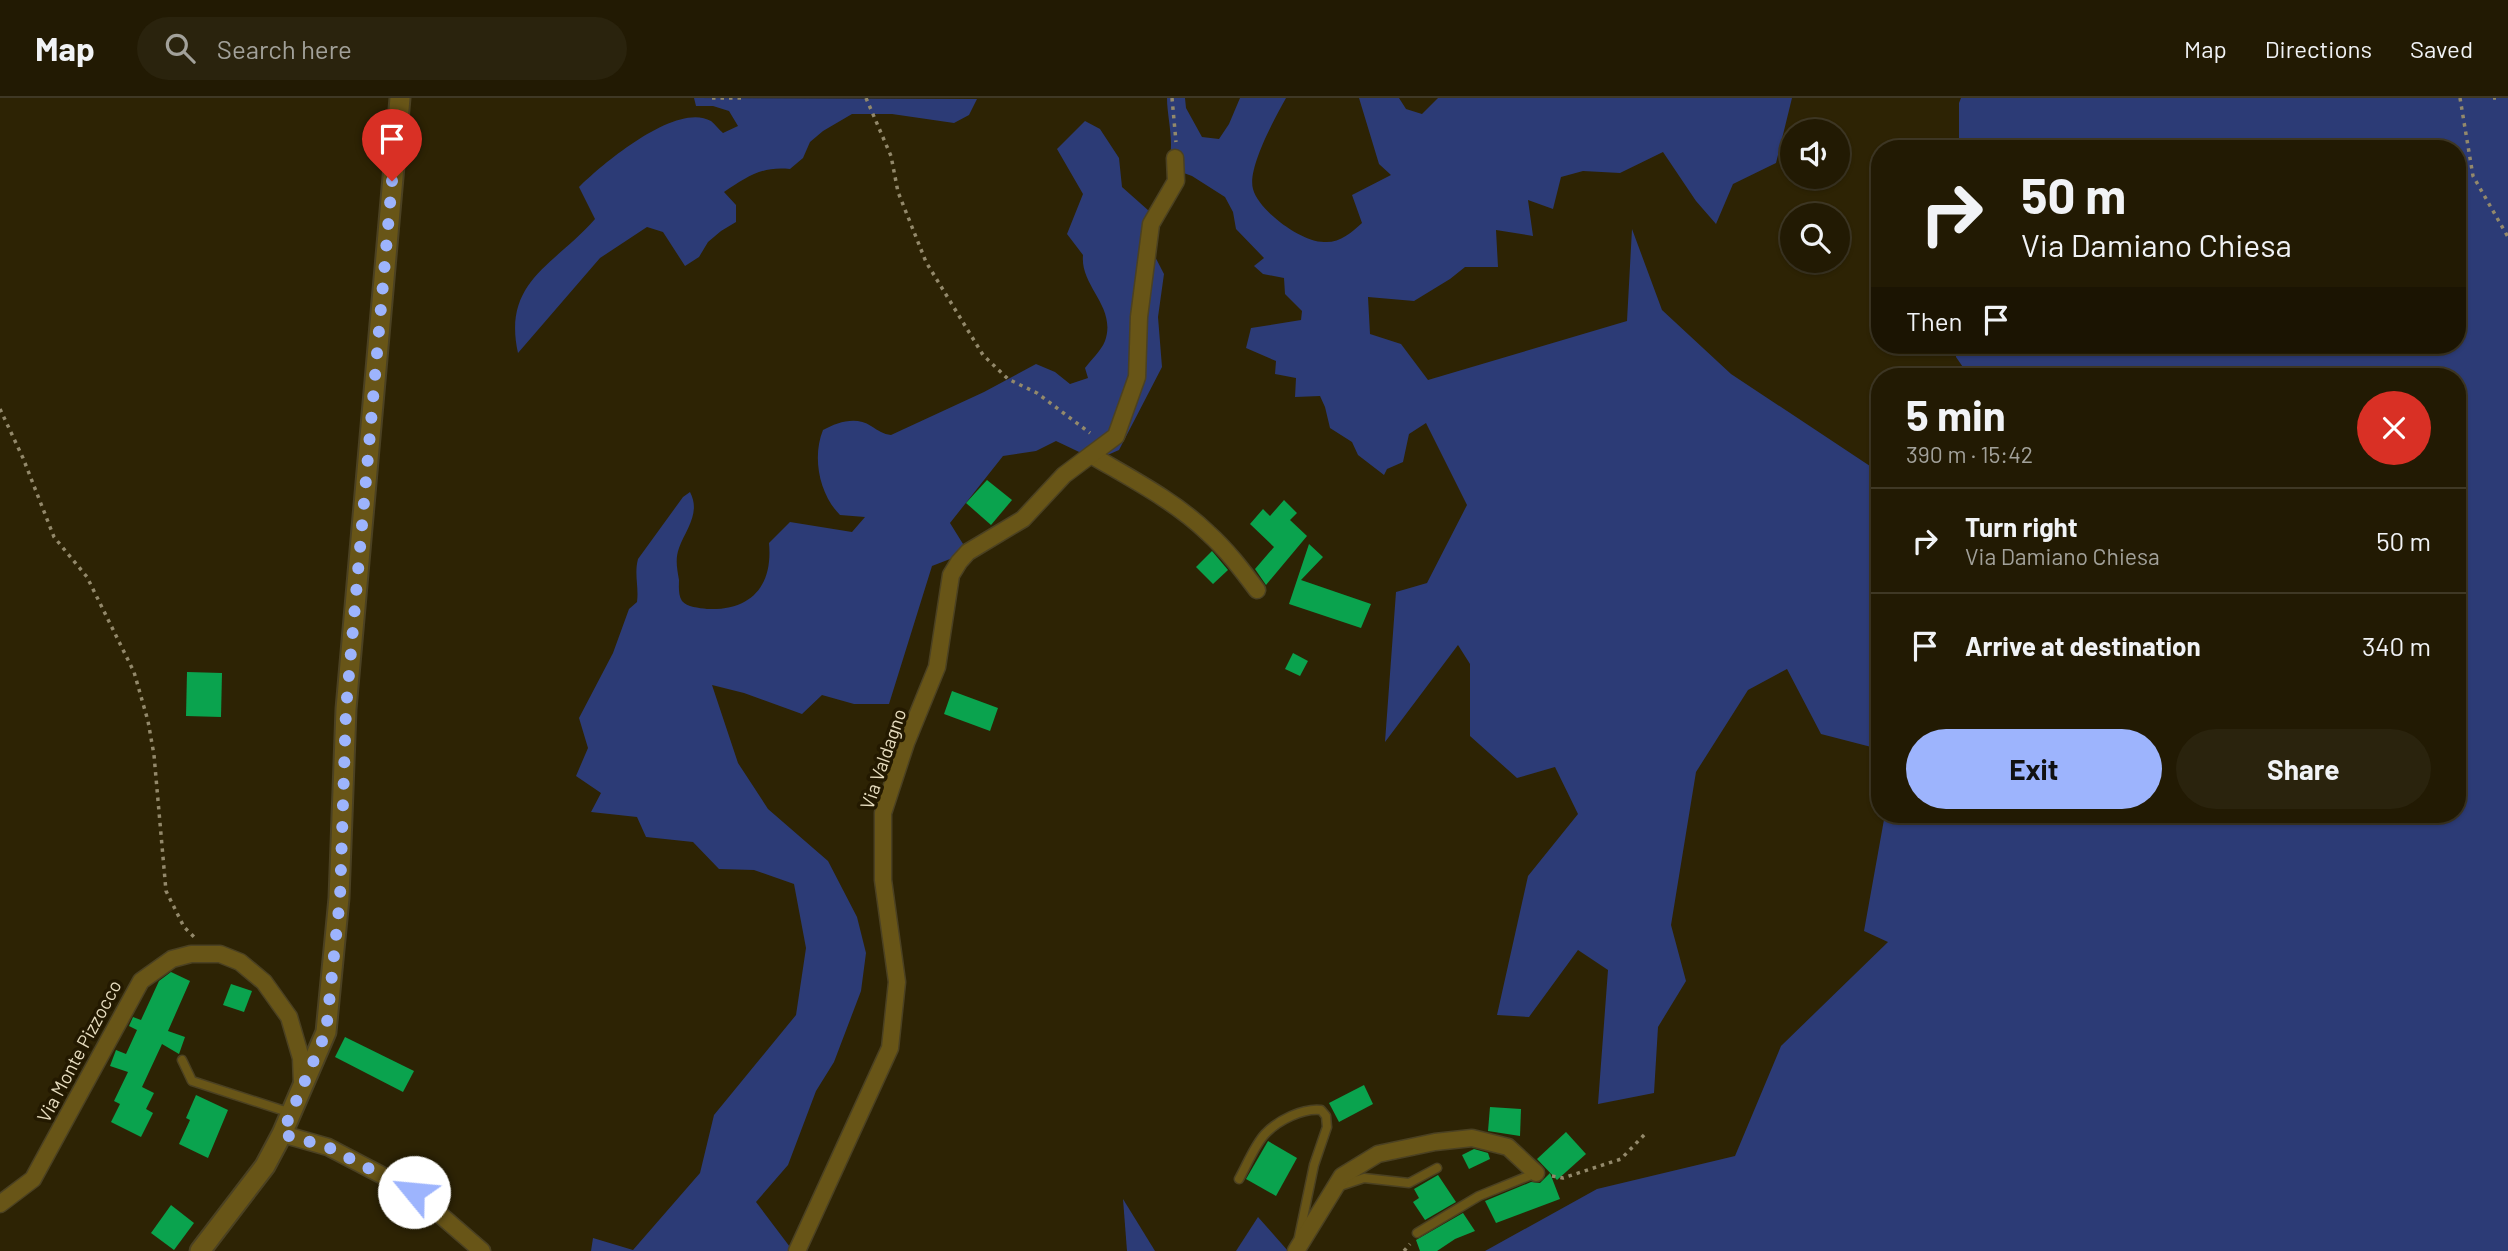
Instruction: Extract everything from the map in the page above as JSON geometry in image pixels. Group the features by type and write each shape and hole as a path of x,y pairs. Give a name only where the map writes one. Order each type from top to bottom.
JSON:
{"street":[{"path":"200,1251 265,1166 282,1134 326,1032 340,898 346,709 400,98"},
{"name":"Via Valdagno","path":"797,1251 890,1048 897,982 883,880 883,813 906,743 936,667 951,575 968,552 1023,519 1064,475 1116,436 1137,377 1139,317 1151,224 1176,181 1175,158"},
{"path":"1091,455 1175,507 1206,531 1233,558 1257,590"},
{"name":"Via Monte Pizzocco","path":"0,1204 33,1179 141,981 172,959 191,954 220,954 240,962 264,982 289,1017 301,1058 302,1086"},
{"path":"282,1134 328,1147 414,1192 482,1251"},
{"path":"1297,1251 1342,1176 1378,1154 1435,1142 1472,1138 1508,1147 1536,1173"}],"lane":[{"path":"182,1060 192,1081 291,1113"},
{"path":"1239,1179 1264,1135 1310,1108 1321,1110 1326,1116 1327,1127 1314,1165 1297,1251"},
{"path":"1335,1188 1364,1178 1409,1183 1437,1168"},
{"path":"1417,1233 1479,1196 1536,1173"}],"path":[{"path":"712,98 744,98"},
{"path":"866,98 891,156 898,192 926,262 983,355 1008,379 1037,393 1091,434 1111,440"},
{"path":"1172,98 1176,129 1175,158"},
{"path":"2460,98 2473,176 2508,237"},
{"path":"0,409 23,458 54,537 87,577 134,672 148,721 154,755 166,891 184,927 212,954"},
{"path":"1536,1173 1563,1178 1621,1159 1646,1133"}],"shaded area":[{"path":"694,98 977,99 969,115 954,123 892,114 852,114 810,142 803,158 790,169 762,171 724,192 736,205 736,222 708,242 699,257 685,266 663,232 647,227 600,258 518,353 515,328 518,308 525,291 536,276 595,219 579,187 622,151 660,127 697,117 711,121 723,133 738,126 729,111 713,106 696,106"},
{"path":"1167,98 1185,98 1186,108 1202,137 1219,139 1240,98 1286,98 1258,156 1252,180 1253,189 1263,207 1282,224 1304,237 1330,242 1349,234 1362,223 1352,195 1391,175 1379,164 1359,98 1399,98 1406,109 1422,114 1438,98 1792,98 1787,119 1780,119 1780,147 1776,163 1733,184 1716,224 1696,201 1663,152 1620,173 1583,171 1561,177 1553,209 1528,200 1533,236 1496,230 1498,267 1465,267 1414,301 1368,297 1370,334 1401,344 1428,380 1627,321 1632,229 1662,310 1731,374 1871,467 1871,747 1821,734 1787,669 1748,690 1696,772 1671,925 1686,981 1658,1027 1654,1093 1598,1104 1608,970 1578,950 1529,1017 1497,1015 1528,876 1578,814 1555,767 1517,778 1470,736 1470,664 1458,645 1385,742 1396,592 1427,583 1467,505 1426,423 1409,434 1403,462 1387,469 1384,475 1358,455 1352,442 1330,428 1320,396 1295,397 1296,378 1275,374 1276,361 1246,348 1251,328 1301,320 1302,311 1285,294 1284,278 1263,274 1254,266 1264,258 1236,229 1233,212 1225,197 1192,176 1167,167 1171,151"},
{"path":"1961,98 2508,98 2508,1251 1485,1251 1597,1189 1735,1156 1781,1046 1888,942 1864,931 1883,823 2466,823 2466,368 1964,368 1956,354 2466,354 2466,140 1959,140"},
{"path":"1085,121 1100,129 1119,158 1122,187 1149,211 1148,243 1164,274 1158,317 1162,367 1119,450 1096,460 1056,441 1036,451 1003,456 950,523 968,552 932,566 889,704 854,704 822,695 802,714 744,693 712,685 738,763 768,809 828,861 857,917 866,953 861,991 834,1062 816,1091 788,1165 756,1202 793,1251 591,1251 593,1238 633,1250 700,1173 714,1115 796,1015 806,948 794,884 754,870 719,869 693,842 646,837 637,817 591,812 601,793 576,776 588,748 579,718 613,653 629,609 637,602 638,559 683,497 690,492 693,514 677,556 681,599 687,605 704,609 736,606 756,593 763,583 767,572 769,543 790,522 852,532 865,517 840,515 827,497 818,463 823,430 841,423 859,421 891,435 984,392 1036,364 1055,372 1070,384 1088,378 1085,368 1105,341 1106,317 1087,277 1083,255 1067,234 1083,194 1057,149"},
{"path":"1123,1199 1155,1251 1127,1251"},
{"path":"1258,1217 1288,1251 1236,1251"}],"building":[{"path":"987,480 1012,500 991,525 966,503"},
{"path":"1284,500 1297,513 1290,520 1307,536 1266,585 1255,569 1274,547 1250,524 1263,509 1270,516"},
{"path":"1309,544 1323,557 1301,580 1371,604 1361,628 1289,604"},
{"path":"1212,551 1228,570 1213,584 1196,567"},
{"path":"1293,653 1308,661 1300,676 1285,669"},
{"path":"187,672 222,673 221,717 186,716"},
{"path":"952,691 998,708 990,731 944,714"},
{"path":"171,972 190,981 168,1031 185,1037 179,1054 162,1044 142,1087 154,1093 146,1109 153,1113 141,1137 111,1122 120,1104 114,1101 128,1072 110,1066 116,1050 126,1054 137,1030 129,1026 133,1017 141,1020 159,981"},
{"path":"231,984 252,991 244,1012 223,1005"},
{"path":"345,1037 414,1071 403,1092 335,1057"},
{"path":"1364,1085 1373,1104 1339,1122 1329,1103"},
{"path":"196,1095 228,1110 208,1158 179,1144 190,1120 186,1118"},
{"path":"1490,1107 1521,1109 1520,1136 1488,1131"},
{"path":"1566,1132 1586,1154 1557,1180 1537,1159"},
{"path":"1268,1141 1297,1158 1276,1196 1246,1179"},
{"path":"1474,1149 1488,1153 1490,1159 1469,1169 1462,1155"},
{"path":"1550,1173 1560,1199 1496,1223 1485,1201 1531,1182 1540,1183"},
{"path":"1438,1175 1456,1202 1425,1220 1413,1202 1419,1198 1414,1189"},
{"path":"171,1205 194,1223 174,1250 151,1233"},
{"path":"1463,1213 1475,1231 1455,1239 1437,1251 1420,1251 1416,1240"}],"route":[{"path":"392,181 346,709 340,898 326,1032 282,1134 328,1147 414,1192"}]}
